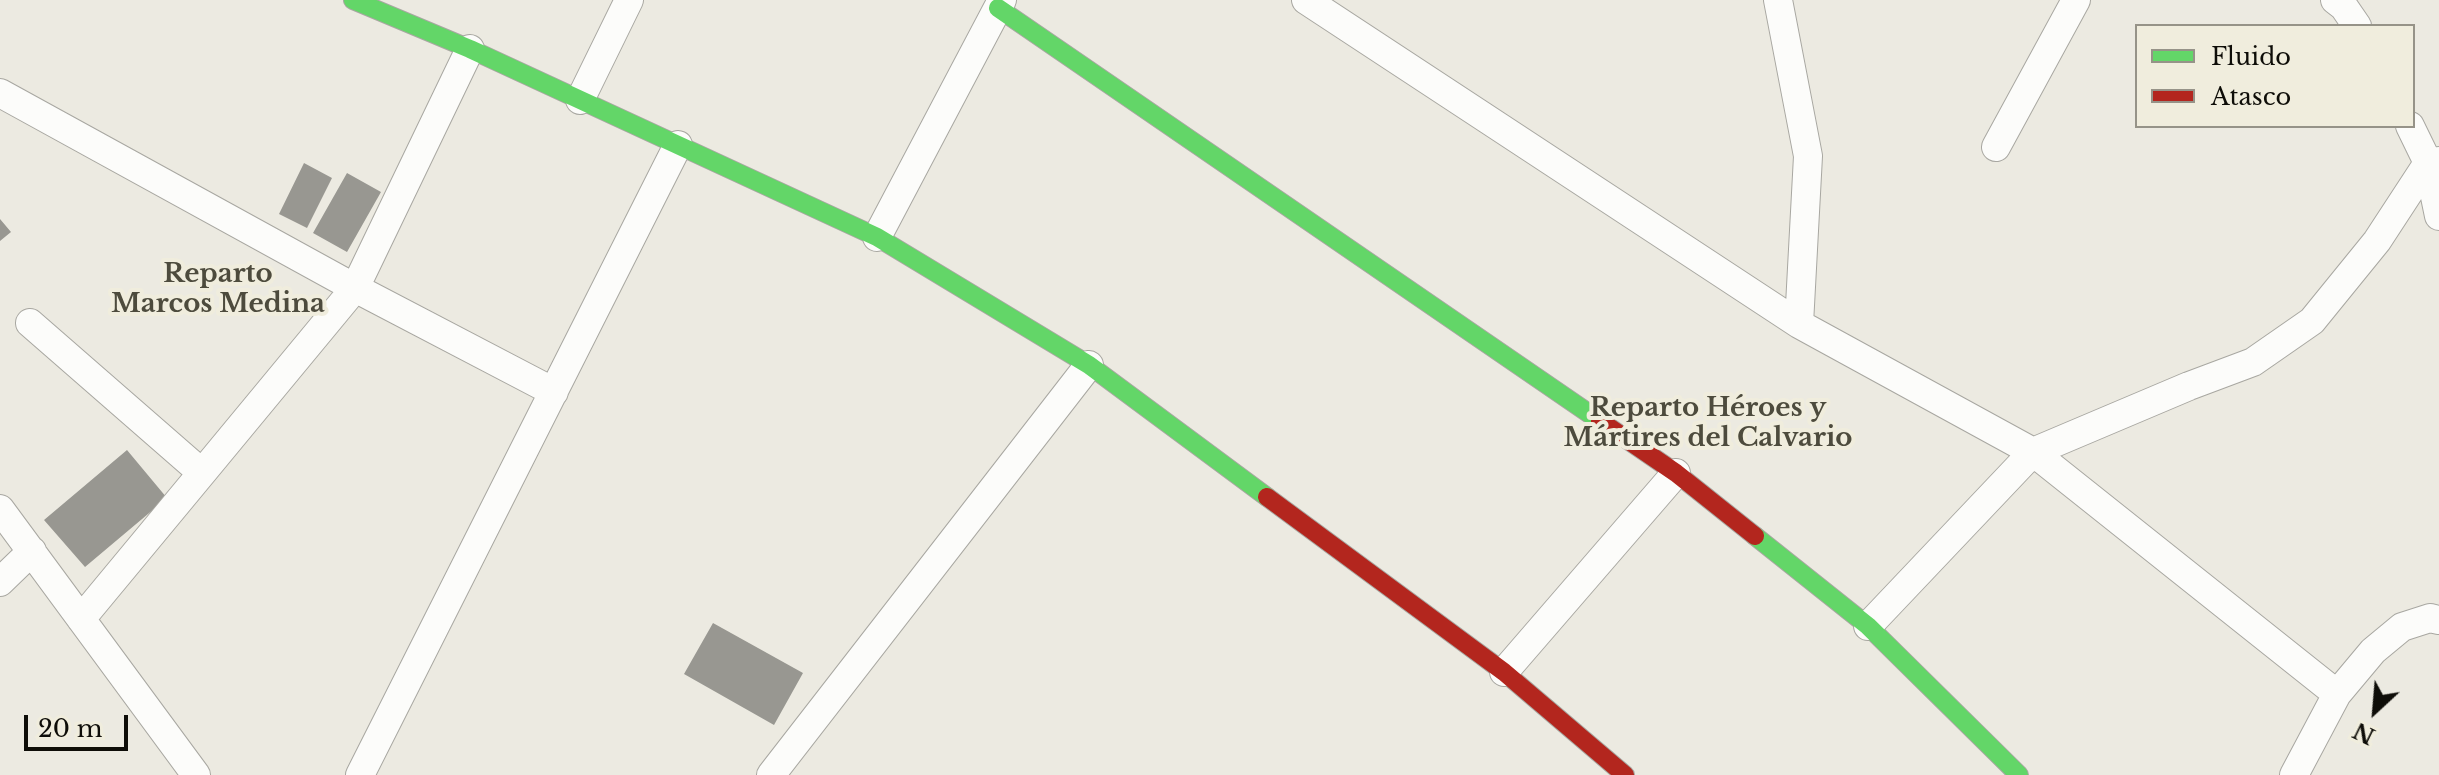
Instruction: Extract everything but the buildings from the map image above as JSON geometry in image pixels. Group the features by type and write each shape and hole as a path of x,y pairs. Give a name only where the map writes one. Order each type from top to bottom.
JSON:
{"street":[{"path":"353,0 470,49 877,237 1089,365 1504,672 1625,775"},
{"path":"580,100 629,0"},
{"path":"1306,0 1799,324 2033,452 2337,694"},
{"path":"1778,0 1808,156 1799,324"},
{"path":"1996,147 2076,0"},
{"path":"2335,0 2356,24"},
{"path":"877,237 1000,4 1676,473 1868,626 2019,775"},
{"path":"81,619 355,288 470,49"},
{"path":"0,93 355,288 554,392"},
{"path":"2411,128 2433,162 2439,216"},
{"path":"360,775 678,145"},
{"path":"1868,626 2033,452 2253,362 2312,321 2377,241 2433,162"},
{"path":"30,323 202,473"},
{"path":"771,775 1089,365"},
{"path":"1504,672 1676,473"},
{"path":"0,509 196,775"},
{"path":"0,582 32,551"},
{"path":"2294,775 2337,694 2373,651 2402,627 2430,618 2439,620"}],"traffic: fast":[{"path":"353,0 470,49 877,237 1089,365 1267,497"},
{"path":"998,8 1600,421"},
{"path":"1755,536 1868,626 2019,775"}],"traffic: jam":[{"path":"1600,421 1676,473 1755,536"},
{"path":"1267,497 1504,672 1625,775"}],"district":[{"name":"Reparto Marcos Medina","path":"218,290"},
{"name":"Reparto Héroes y Mártires del Calvario","path":"1708,424"}]}
